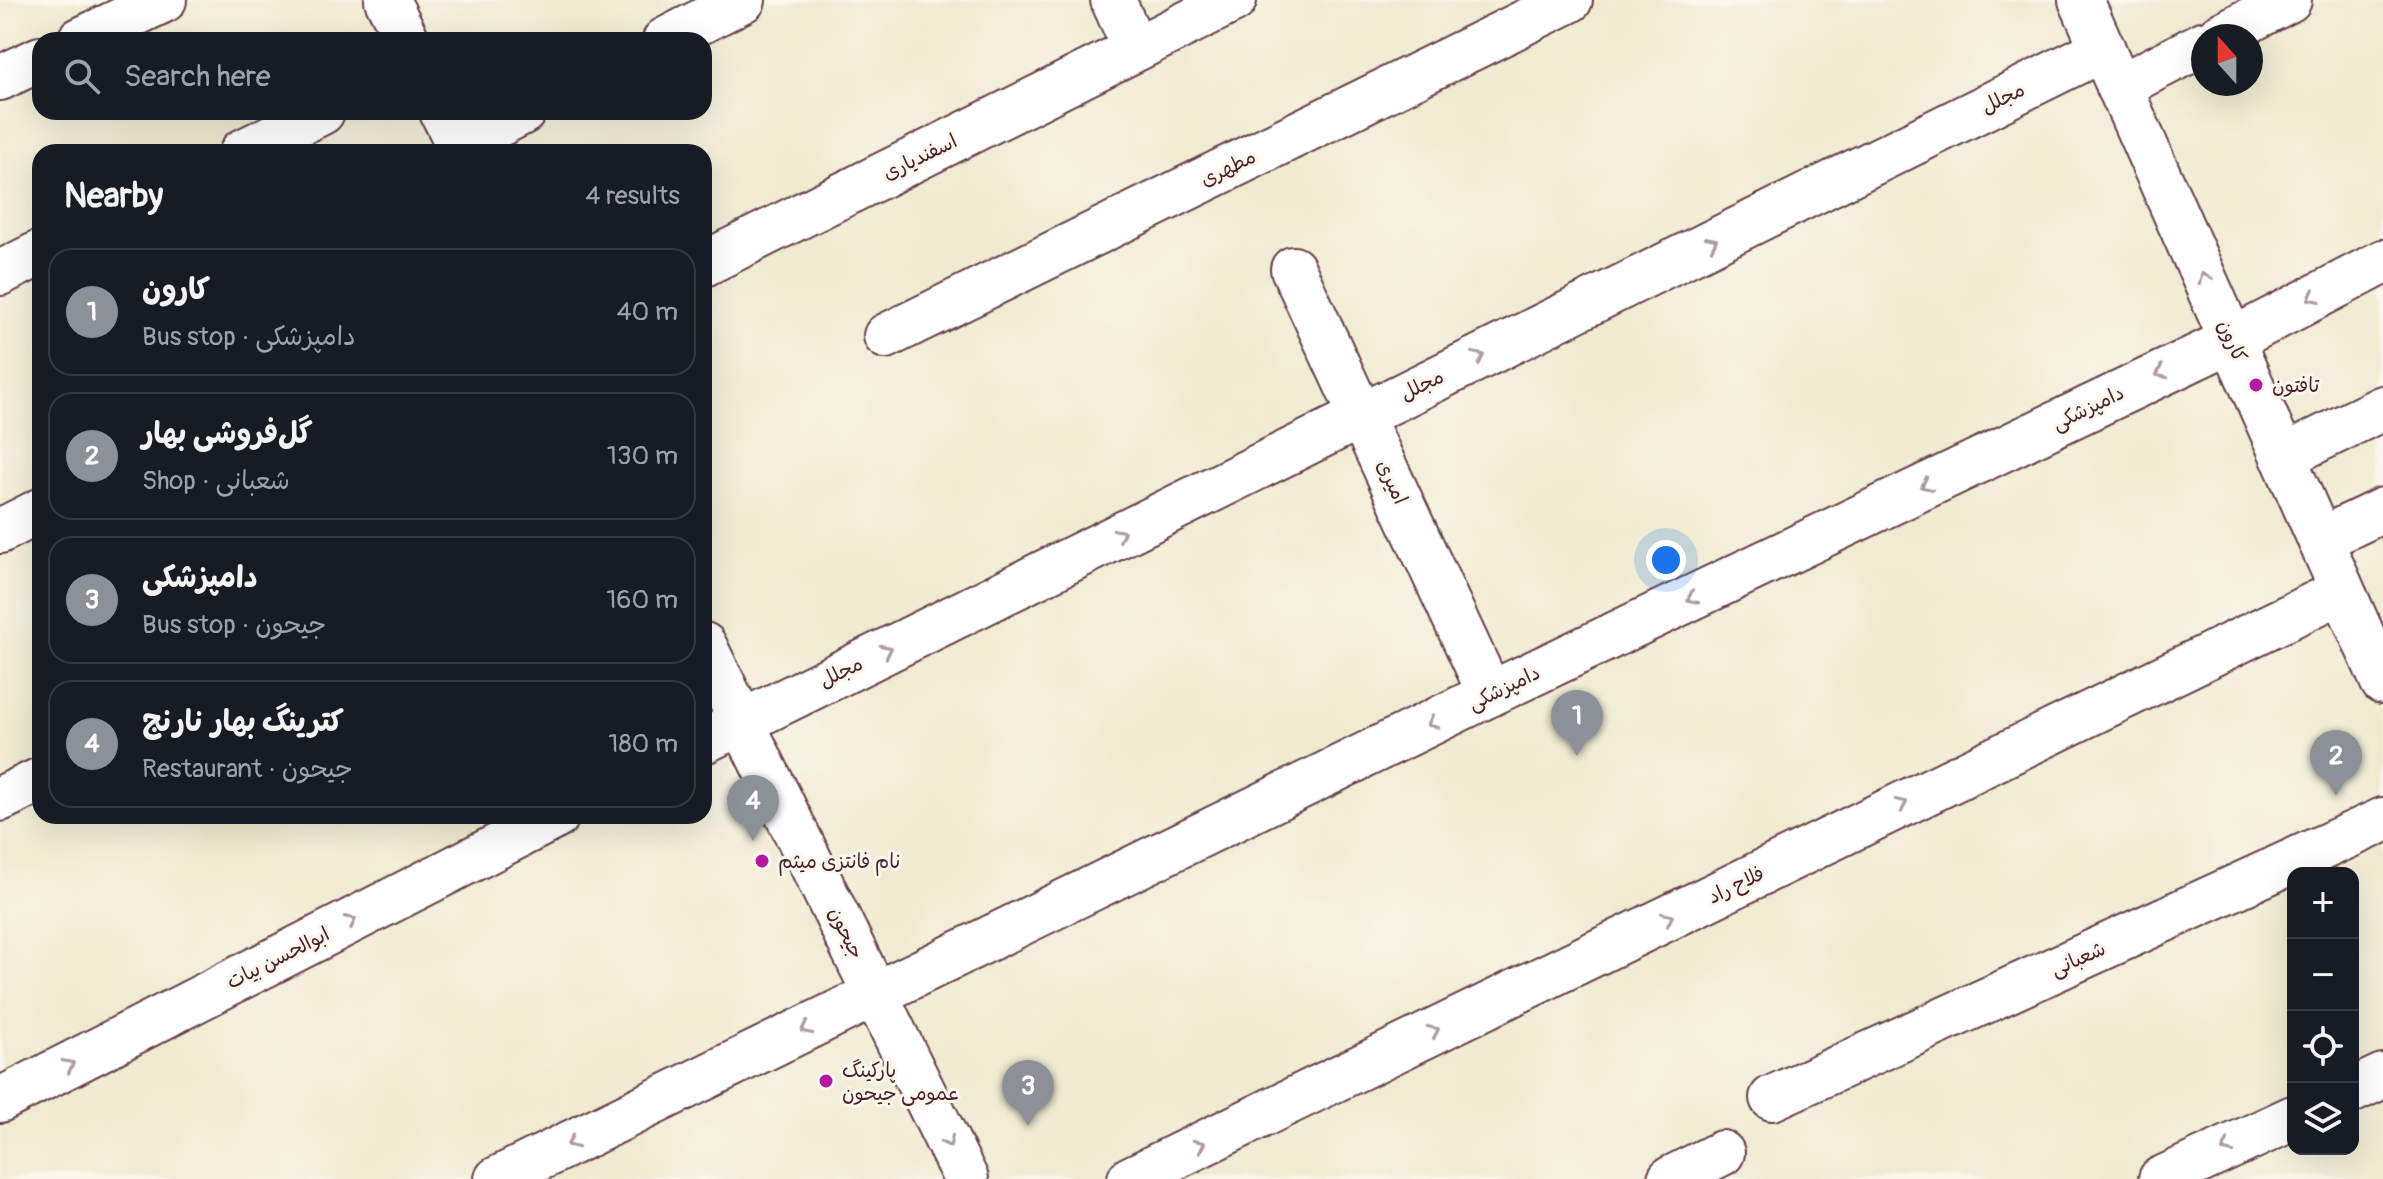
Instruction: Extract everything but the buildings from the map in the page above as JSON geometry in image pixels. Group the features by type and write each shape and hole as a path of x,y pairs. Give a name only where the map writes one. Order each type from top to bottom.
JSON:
{"street":[{"path":"97,32 164,0"},
{"path":"387,0 403,32"},
{"path":"681,32 743,0"},
{"path":"1113,0 1135,49"},
{"name":"اسفندیاری","path":"712,260 1234,0"},
{"name":"مطهری","path":"886,336 1570,0"},
{"name":"کارون","path":"2081,0 2342,591 2378,657"},
{"path":"2242,24 2289,0"},
{"name":"مجلل","path":"723,731 1361,415 2111,68 2191,47"},
{"path":"0,78 32,63"},
{"path":"258,144 306,120"},
{"path":"454,136 500,120"},
{"path":"0,273 32,257"},
{"name":"دامپزشکی","path":"497,1179 1490,694 2232,340 2383,262"},
{"name":"امیری","path":"1293,269 1490,694"},
{"path":"2283,457 2383,408"},
{"path":"2320,540 2383,510"},
{"path":"0,531 32,515"},
{"name":"فلاح راد","path":"1130,1179 2342,591"},
{"name":"جیحون","path":"712,681 723,731 876,994 966,1179"},
{"path":"0,799 32,784"},
{"name":"شعبانی","path":"1772,1098 2383,820"},
{"name":"ابوالحسن بیات","path":"0,1100 541,824"},
{"path":"2359,1087 2383,1076"},
{"path":"2161,1179 2287,1121"},
{"path":"1670,1179 1722,1153"}],"place":[{"name":"تافتون","path":"2256,385"},
{"name":"کارون","path":"1577,756"},
{"name":"گل‌فروشی بهار","path":"2336,796"},
{"name":"کترینگ بهار نارنج","path":"753,841"},
{"name":"نام فانتزی میثم","path":"762,861"},
{"name":"پارکینگ عمومی جیحون","path":"826,1081"},
{"name":"دامپزشکی","path":"1028,1126"}]}
